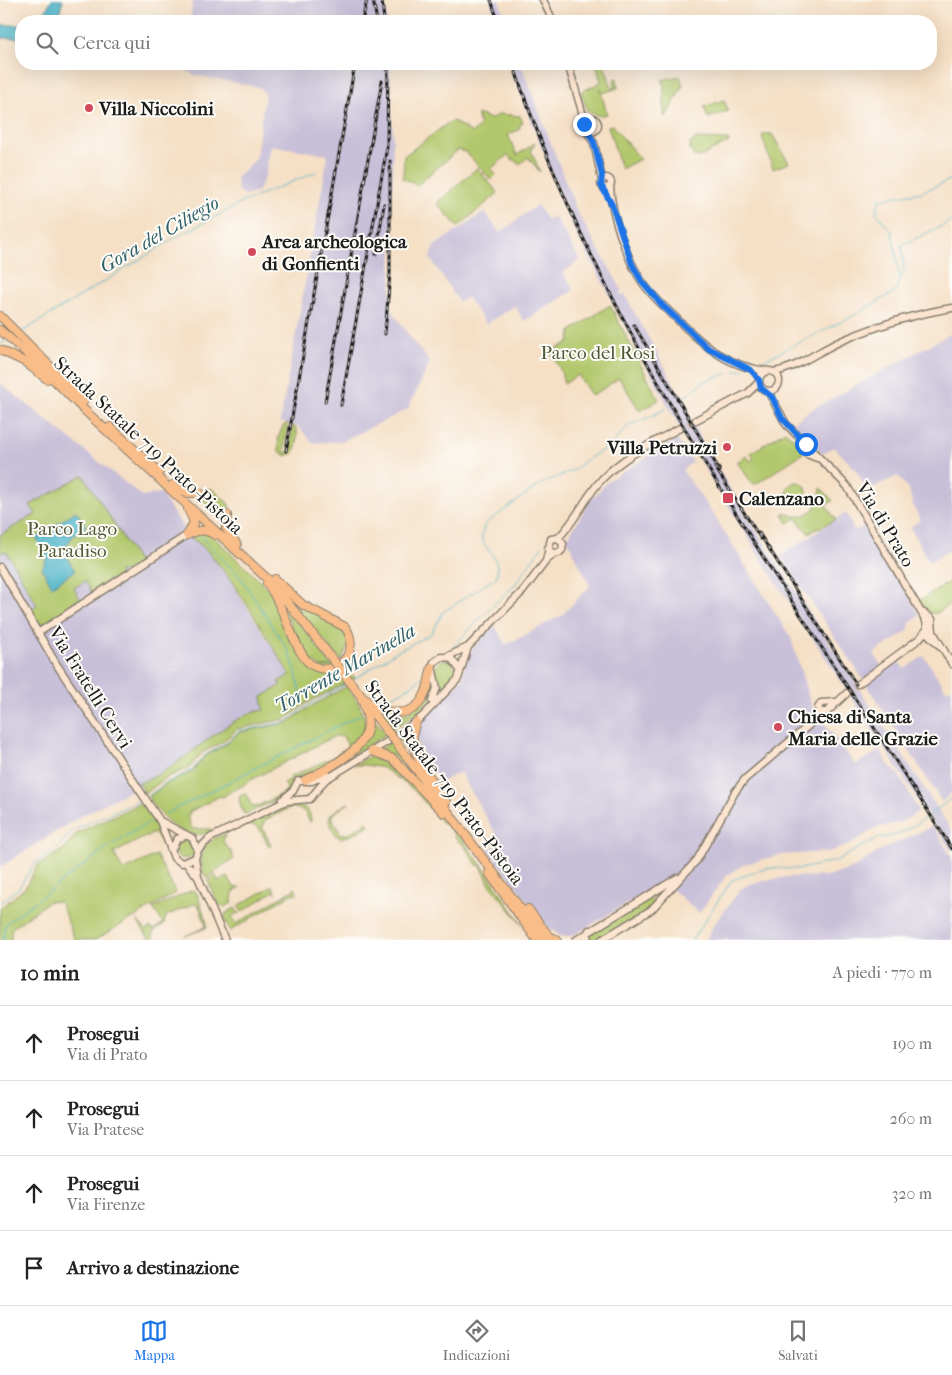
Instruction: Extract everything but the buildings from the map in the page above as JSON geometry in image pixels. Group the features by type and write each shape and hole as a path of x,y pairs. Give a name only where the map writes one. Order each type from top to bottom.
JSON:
{"highway":[{"path":"0,316 76,392 82,404"},
{"name":"Strada Statale 719 Prato-Pistoia","path":"0,330 173,485 234,545"},
{"path":"0,350 34,368 71,402 82,404"},
{"name":"Strada Statale 719 Prato-Pistoia","path":"82,404 184,503 242,552 286,598 476,849 541,939"},
{"path":"173,485 188,493 200,493"},
{"path":"184,503 194,522 187,536"},
{"path":"227,515 226,528 234,545"},
{"path":"187,536 197,531 206,530 234,545"},
{"path":"250,560 272,576 303,605 339,622 345,627 349,633 351,644 348,656 336,664 321,668 306,660 282,608 250,560"},
{"path":"361,696 381,711 394,713 409,710 424,698 432,668"},
{"path":"308,781 348,754 362,742 368,722 361,696"},
{"path":"416,722 412,734 414,747 463,832"},
{"path":"372,751 393,759 463,832"},
{"path":"476,849 504,879 544,930 557,940"}],"main road":[{"path":"542,0 550,15"},
{"path":"570,70 586,130 594,143 599,165 632,264 641,280 663,306 702,344 749,369 771,371"},
{"path":"580,104 598,124 594,143"},
{"path":"585,122 592,118"},
{"path":"586,130 592,132 596,130"},
{"path":"696,420 748,393 759,381 762,374 792,367 842,341 896,322 952,308"},
{"path":"748,393 766,391 779,384 792,367"},
{"name":"Via di Prato","path":"749,369 776,403 782,418 811,452 822,460 847,486 918,607 927,619 932,620 930,632 952,664"},
{"path":"771,371 779,384 776,403"},
{"path":"188,838 198,850 210,838 286,801 297,799 309,800 325,780 372,751 414,719 435,697 438,688 432,668 437,659 468,648 523,592 546,561 562,550 560,540 597,486 614,468 637,451 680,428"},
{"path":"38,633 187,536"},
{"path":"546,561 549,541 560,540"},
{"path":"548,548 555,553"},
{"name":"Via Fratelli Cervi","path":"0,567 38,633 160,821 176,860 186,863 198,877"},
{"path":"858,684 930,632"},
{"path":"172,850 177,839 207,837 284,799 293,791 296,782 320,778 416,722 458,679 468,648"},
{"path":"445,657 455,661 460,670"},
{"path":"601,940 655,906 697,860 744,779 808,726 820,712 818,706 827,706 839,700 847,693"},
{"path":"308,781 315,792"},
{"path":"293,791 297,799"},
{"name":"Via Fratelli Cervi","path":"160,821 188,838"},
{"name":"Via Fratelli Cervi","path":"198,850 195,858 198,877 225,940"},
{"path":"186,863 195,858"},
{"path":"576,940 589,930 686,872"},
{"path":"646,897 652,898 655,906"},
{"path":"588,940 589,930"}],"shaded area":[{"path":"193,0 384,0 386,15 191,15"},
{"path":"490,0 499,0 504,15 495,15"},
{"path":"390,70 393,140 391,309 430,362 408,409 343,441 313,443 298,426 280,422 328,155 271,145 265,176 258,191 247,196 238,191 236,178 256,159 265,93 259,87 194,75 187,71"},
{"path":"513,70 523,70 577,212 622,290 621,296 625,295 676,388 702,441 744,512 952,831 952,852 767,568 677,423 573,226"},
{"path":"537,205 547,220 554,216 580,260 563,273 574,290 524,321 515,306 486,324 467,297 459,302 430,258 434,246 485,212 500,233"},
{"path":"952,333 952,549 929,562 910,527 921,520 913,506 909,490 898,476 867,490 856,470 834,447 822,454 793,423 809,411"},
{"path":"0,383 143,497 160,493 191,539 199,542 218,562 290,675 278,682 281,685 264,710 251,714 226,727 187,757 148,781 81,816 0,867"},
{"path":"677,439 693,462 682,470 715,517 791,638 811,705 855,765 880,750 888,764 899,775 919,811 902,822 875,828 849,845 829,852 780,855 745,864 726,876 699,913 664,882 572,936 560,936 548,927 487,850 501,843 460,772 439,783 417,740 417,726 463,678 465,663 471,651 494,624 506,645 562,615 590,586 567,539 590,501 609,480"},
{"path":"846,513 855,531 868,524 920,615 910,623 908,631 874,653 883,669 898,660 904,669 924,656 946,690 952,688 952,792 942,802 865,682 780,556"},
{"path":"933,826 952,858 952,940 706,940 713,926 741,889 749,884 786,877 830,876 856,867 881,850"}],"green space":[{"path":"598,70 606,70 612,88 615,87 614,79 617,78 618,88 603,93 600,89 607,114 597,115 587,110 581,92 601,82"},
{"path":"680,76 683,85 666,117 664,116 664,84 662,80"},
{"path":"724,100 728,111 708,118 704,107"},
{"path":"477,114 491,119 499,114 520,116 523,123 519,126 520,129 508,135 517,155 535,143 531,150 540,172 528,157 519,165 508,155 491,169 496,175 491,180 466,152 458,150 416,186 413,182 403,179 404,156 453,121 472,133 480,126"},
{"path":"612,125 640,159 621,169 608,126"},
{"path":"764,134 772,134 789,163 773,169 762,137"},
{"path":"696,139 729,140 729,142 700,157 694,156 690,150 690,143"},
{"path":"477,168 498,193 458,227 437,203"},
{"name":"Parco del Rosi","path":"610,305 659,400 640,411 619,378 592,396 578,375 564,384 561,371 550,351 569,343 571,331"},
{"path":"288,423 284,452 288,453 293,425 297,429 297,443 294,453 286,456 279,451 278,438 283,426"},
{"path":"785,431 801,445 803,453 756,484 752,483 737,462 747,456 750,461 754,458 751,453"},
{"name":"Parco Lago Paradiso","path":"83,475 139,563 124,573 122,571 119,572 120,575 92,593 85,581 74,588 81,600 73,602 73,605 41,625 30,610 37,605 6,551 0,553 0,535 36,514 30,505"},
{"path":"797,482 804,485 807,492 804,499 797,502 790,499 787,492 790,485"},
{"path":"211,488 229,504 226,514 216,513 203,500 204,491"},
{"path":"821,488 833,501 826,505 836,520 808,533 796,518 788,523 783,514 784,512 798,516 810,512 818,502"},
{"path":"198,532 211,534 273,594 301,656 316,669 344,663 355,678 307,703 285,719 237,729 224,741 202,753 190,767 166,778 145,793 139,783 154,777 170,767 235,721 264,710 262,697 281,685 278,682 290,675 229,578 215,559 202,546 191,539"},
{"path":"952,580 952,602 938,613 928,613 918,601"},
{"path":"276,583 294,599 342,626 349,644 341,661"},
{"path":"274,589 332,666 321,667 306,657"},
{"path":"441,660 450,660 458,671 456,676 437,697 434,669"},
{"path":"432,678 435,683 430,700 419,712 390,730 376,712 385,714 409,713"},
{"path":"347,686 362,710 364,729 361,738 354,746 331,763 313,774 296,779 288,793 282,797 246,814 243,813 239,800 240,796 245,793 252,806 256,807 285,792 287,788 284,783 291,779 290,777 334,757 348,746 343,736 338,737 337,735 247,782 224,797 220,796 189,812 190,814 187,816 192,829 211,829 210,833 200,835 182,831 166,820 148,797 169,782 192,772 204,757 226,744 239,732 287,723"},
{"path":"370,714 386,734 345,760 354,752"},
{"path":"411,728 411,733 439,793 397,738"},
{"path":"391,741 435,799 395,757 379,750"},
{"path":"372,755 384,755 452,826 486,871 523,926 489,883 481,866 477,865 465,847 455,838 452,829 442,823 415,791 383,768 354,765"},
{"path":"143,802 167,843 163,843 155,834 151,834 114,853 123,871 156,855 176,893 95,940 75,940 60,902 49,901 11,929 11,940 0,940 0,908 25,888 37,866 64,849 77,833"},
{"path":"349,803 331,817 341,834 345,833 346,835 366,823 366,821 369,825 352,835 341,838 334,832 329,819 333,813 340,807"},
{"path":"291,804 302,806 307,810 311,816 310,822 304,811 292,807 265,820 262,827 271,845 269,846 259,828 247,823"},
{"path":"226,834 223,841 228,849 230,849 234,859 222,866 207,879 203,872 201,858 203,851 211,840"},
{"path":"185,839 192,842 195,849 192,856 185,859 178,856 175,849 178,842"},
{"path":"215,875 219,882 228,877 235,888 240,888 233,892 232,903 225,907 218,904 208,881"},
{"path":"273,886 276,893 274,891 242,912 238,906"},
{"path":"295,887 297,892 295,895 293,893 230,931 224,918 226,913 235,908 239,914 237,913 232,917 236,924"},
{"path":"193,890 197,893 207,923 206,928 185,936 204,928 206,925 199,906 194,904 166,916 164,924 153,932 153,940 150,940 136,919 146,930 151,927 153,930 163,923 153,908"},
{"path":"648,898 654,903 651,909 598,940 590,940 588,935"}],"water":[{"path":"51,0 63,0 59,15 44,15"},
{"path":"0,25 15,25 15,38 0,38"},
{"path":"76,511 86,526 73,536 63,551 75,571 52,586 42,569 47,557 36,538"}],"waterway":[{"name":"Gora del Ciliegio","path":"22,332 173,239 243,202 316,172"},
{"name":"Torrente Marinella","path":"752,366 849,318 896,291 900,278 892,232 876,212 880,199 922,192 952,179"},
{"path":"901,278 904,274 902,245 952,221"},
{"name":"Gora del Ciliegio","path":"0,344 7,340"},
{"name":"Torrente Marinella","path":"735,371 744,370"},
{"name":"Torrente Marinella","path":"680,400 705,381 728,373"},
{"name":"Torrente Marinella","path":"353,680 396,652 431,634 443,612 497,577 495,559 482,538 485,524 539,485 575,469 611,445 629,425 665,409"},
{"path":"200,536 241,578 288,650 295,668 301,696"},
{"path":"449,652 483,615 514,586 542,546"},
{"path":"381,703 408,688 426,674"},
{"name":"Torrente Marinella","path":"147,797 164,784 192,770 204,756 227,742 239,731 286,722 306,707 348,683"},
{"path":"234,779 361,714"},
{"path":"165,814 231,781"},
{"path":"692,940 732,880 767,868 800,869 836,861 876,839 897,835 917,824 952,798"},
{"name":"Torrente Marinella","path":"0,903 19,888 34,864 56,850 73,830 144,799"},
{"path":"55,887 107,847 150,822"},
{"path":"4,940 5,926 9,921 52,889"}],"tunnel":[{"path":"680,428 696,420"},
{"path":"847,693 858,684"}],"railway":[{"path":"363,15 367,0"},
{"path":"373,0 376,15"},
{"path":"382,0 383,15"},
{"path":"491,0 496,15"},
{"path":"286,451 354,70"},
{"path":"341,405 387,147 388,70"},
{"path":"515,70 553,170 600,272 652,372 768,564 952,849"},
{"path":"325,402 382,81"},
{"path":"385,334 390,273 390,161"},
{"path":"376,254 384,204"},
{"path":"634,325 720,471"},
{"path":"715,467 761,539"},
{"path":"759,533 856,684"}],"place":[{"name":"Villa Niccolini","path":"89,108"},
{"name":"Area archeologica di Gonfienti","path":"252,252"},
{"name":"Villa Petruzzi","path":"727,447"},
{"name":"Calenzano","path":"728,498"},
{"name":"Chiesa di Santa Maria delle Grazie","path":"778,727"}],"route":[{"path":"584,124 584,128 594,143 602,175 601,185 604,187 612,205 632,264 641,280 663,306 702,344 751,370 759,380 761,388 768,391 776,403 777,411 789,428 806,444"}]}
